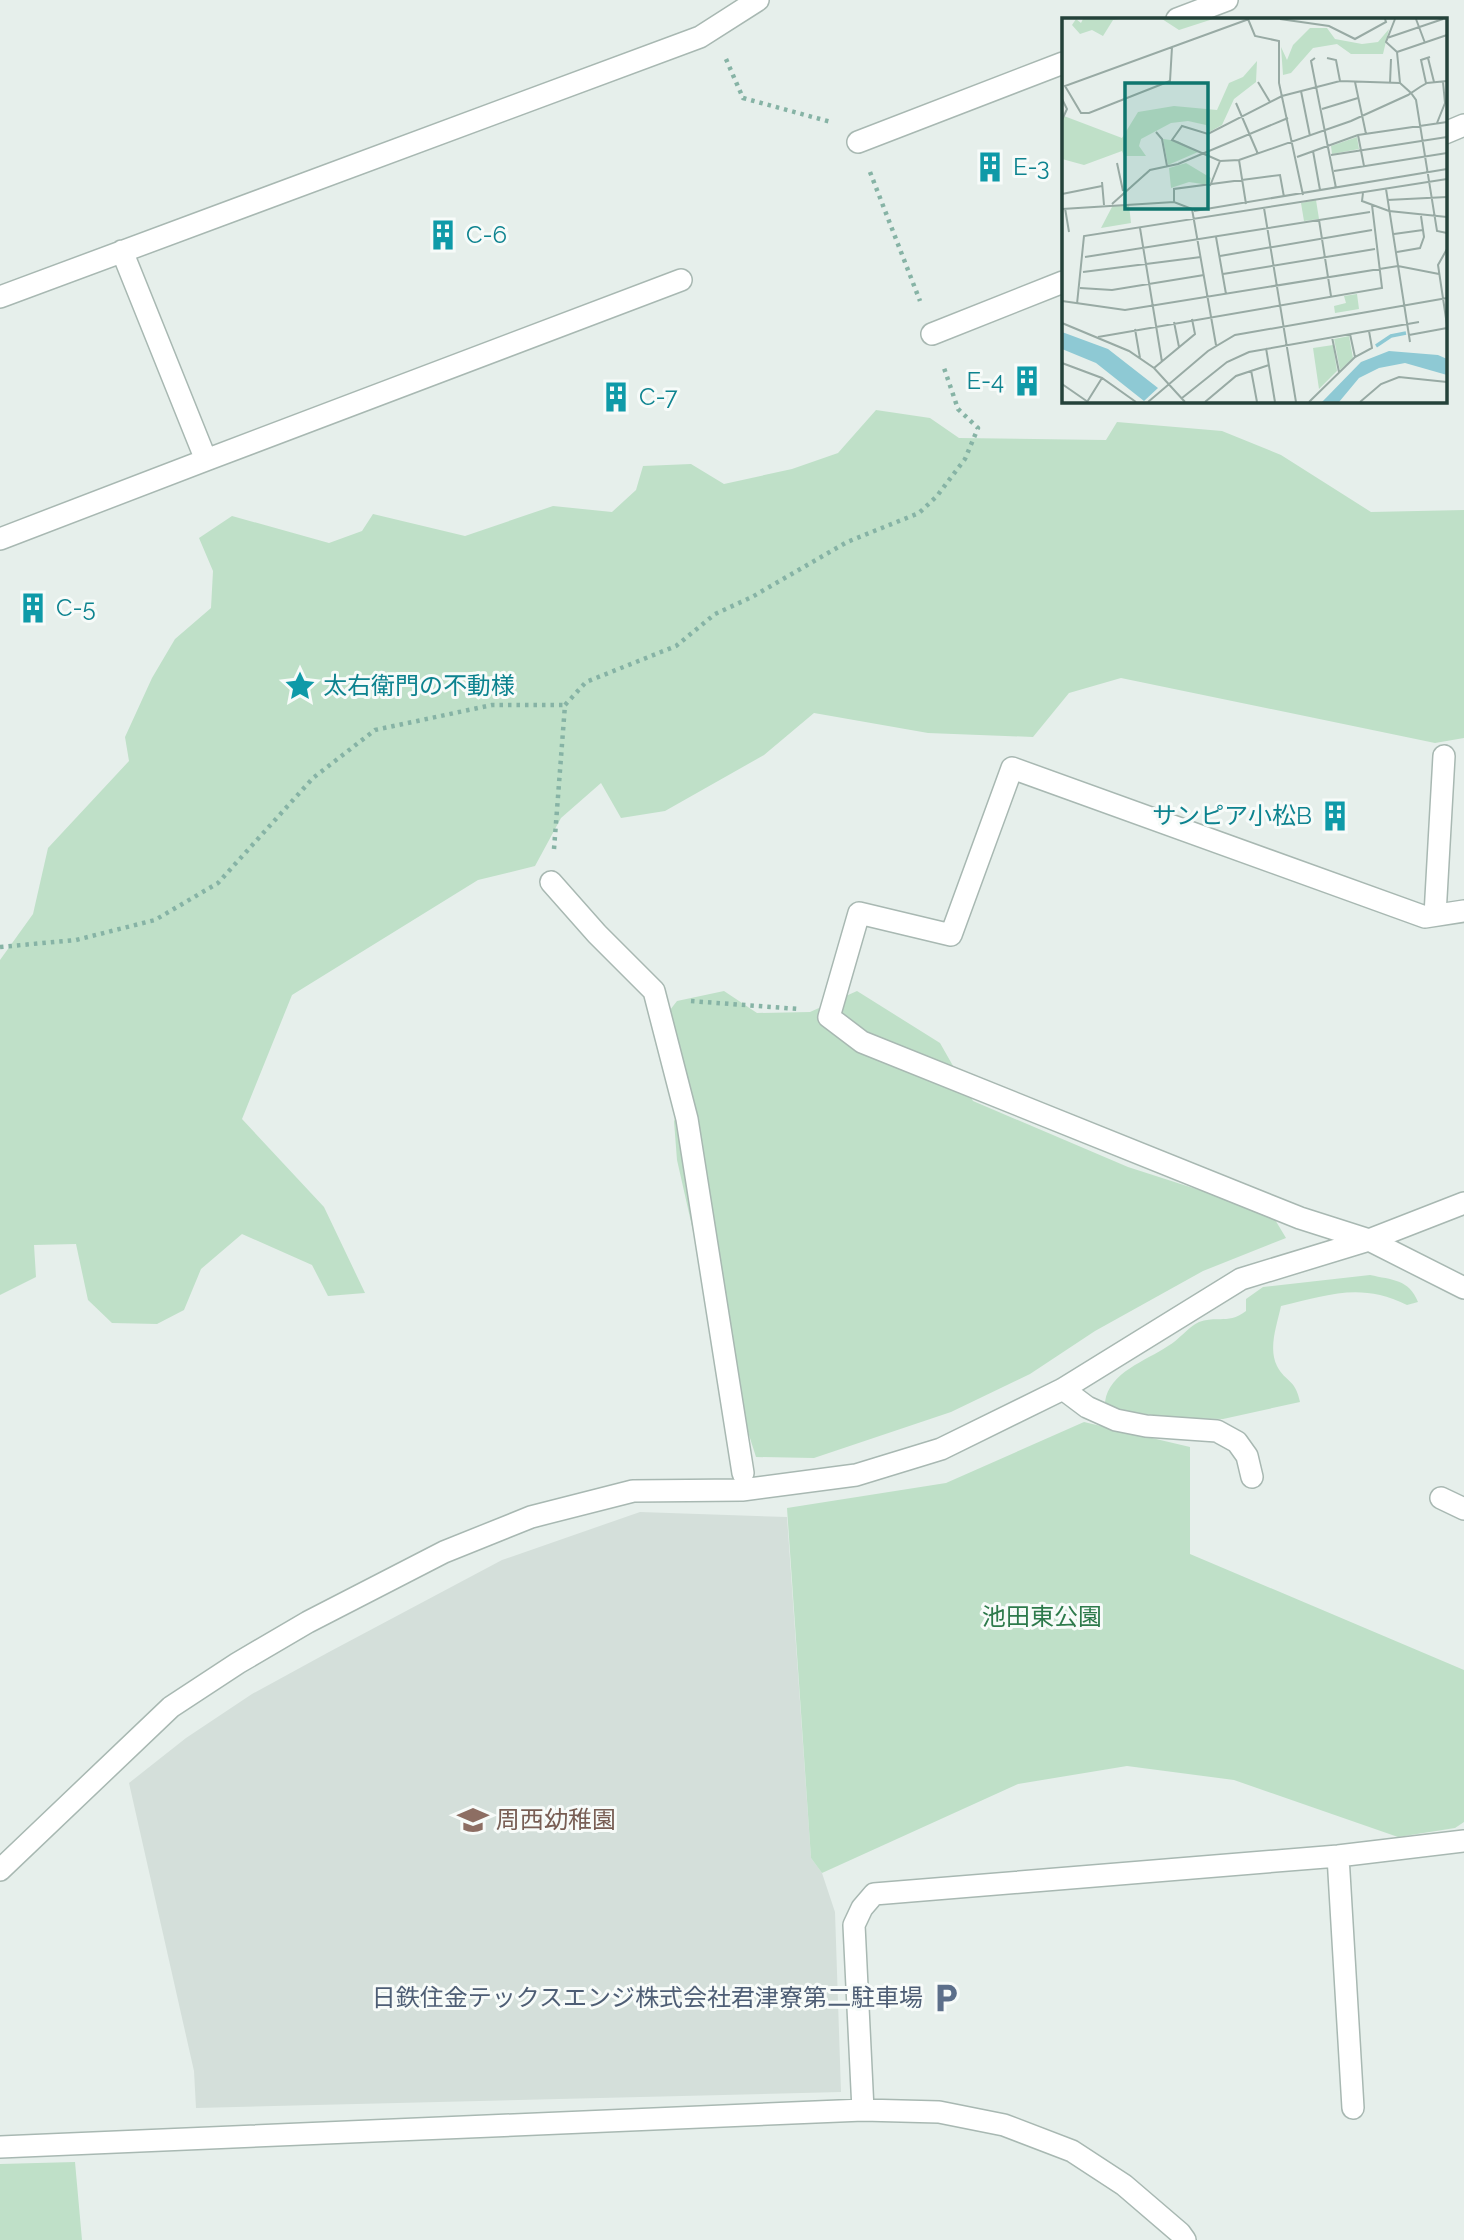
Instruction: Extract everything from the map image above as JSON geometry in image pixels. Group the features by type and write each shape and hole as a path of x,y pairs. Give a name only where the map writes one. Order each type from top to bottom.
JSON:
{"street":[{"path":"0,297 700,37 758,0"},
{"path":"1180,18 1227,0"},
{"path":"858,142 1062,63"},
{"path":"1446,132 1464,125"},
{"path":"122,251 206,460"},
{"path":"0,539 681,280"},
{"path":"932,334 1062,282"},
{"path":"1435,915 1444,756"},
{"path":"1464,911 1425,917 1012,768 951,935 859,913 829,1017 862,1042 1300,1219 1369,1240 1464,1288"},
{"path":"551,882 654,992 687,1119 743,1474"},
{"path":"0,1870 172,1707 238,1663 308,1622 444,1552 531,1517 633,1491 742,1490 856,1475 941,1449 1063,1389 1241,1279 1369,1240 1464,1203"},
{"path":"1063,1389 1087,1407 1116,1420 1173,1429 1217,1431 1237,1442 1247,1456 1252,1476"},
{"path":"1441,1499 1464,1509"},
{"path":"863,2110 854,1925 862,1908 874,1894 1338,1856 1464,1841"},
{"path":"1338,1856 1353,2108"},
{"path":"0,2147 863,2110 939,2112 1004,2125 1072,2151 1124,2185 1185,2240"}],"path":[{"path":"556,818 565,705 586,682 676,646 715,614 752,597 847,542 919,513 937,496 965,459 978,428 958,409 858,142 847,126 743,98 725,58"},
{"path":"0,947 76,940 155,920 218,883 313,778 376,730 492,705 565,705"},
{"path":"654,992 673,1000 811,1010 829,1017"}],"shaded area":[{"name":"周西幼稚園","path":"640,1512 787,1517 811,1858 822,1873 835,1912 841,2092 196,2108 194,2071 129,1783 186,1738 252,1694 502,1560"}],"green space":[{"path":"876,410 930,418 959,438 1106,440 1117,422 1222,431 1281,455 1371,512 1464,510 1464,738 1435,743 1121,678 1069,693 1033,737 928,733 814,713 764,755 665,811 621,818 601,783 561,818 535,866 478,880 292,995 242,1119 324,1207 365,1293 328,1296 312,1265 242,1234 201,1269 184,1310 157,1324 112,1323 88,1300 76,1244 34,1245 36,1277 0,1295 0,960 33,914 48,848 129,761 125,737 152,678 175,639 211,608 213,571 199,538 232,516 329,543 362,531 373,514 465,536 553,506 612,512 636,490 643,466 691,464 724,484 792,469 838,453"},
{"path":"724,991 757,1013 810,1012 857,991 940,1043 973,1101 1128,1167 1221,1197 1274,1218 1286,1238 1203,1271 1095,1331 1030,1374 951,1412 814,1458 756,1457 715,1328 677,1160 674,1121 689,1093 663,1019 677,1001"},
{"path":"1370,1275 1405,1285 1418,1302 1407,1305 1390,1298 1359,1292 1330,1295 1281,1306 1274,1336 1274,1359 1280,1371 1296,1389 1300,1402 1223,1419 1172,1418 1113,1409 1105,1402 1113,1383 1130,1368 1172,1343 1199,1322 1240,1315 1246,1311 1246,1299 1263,1287"},
{"name":"池田東公園","path":"1084,1422 1190,1447 1190,1554 1464,1670 1464,1822 1455,1828 1398,1837 1234,1780 1127,1766 1018,1784 822,1873 811,1858 787,1508 946,1483"},
{"path":"75,2162 82,2240 0,2240 0,2164"}],"place":[{"name":"E-3","path":"990,167"},
{"name":"C-6","path":"443,235"},
{"name":"E-4","path":"1027,381"},
{"name":"C-7","path":"616,397"},
{"name":"C-5","path":"33,608"},
{"name":"太右衛門の不動様","path":"300,686"},
{"name":"サンピア小松B","path":"1335,816"},
{"name":"周西幼稚園","path":"473,1820"},
{"name":"日鉄住金テックスエンジ株式会社君津寮第二駐車場","path":"946,1998"}]}
